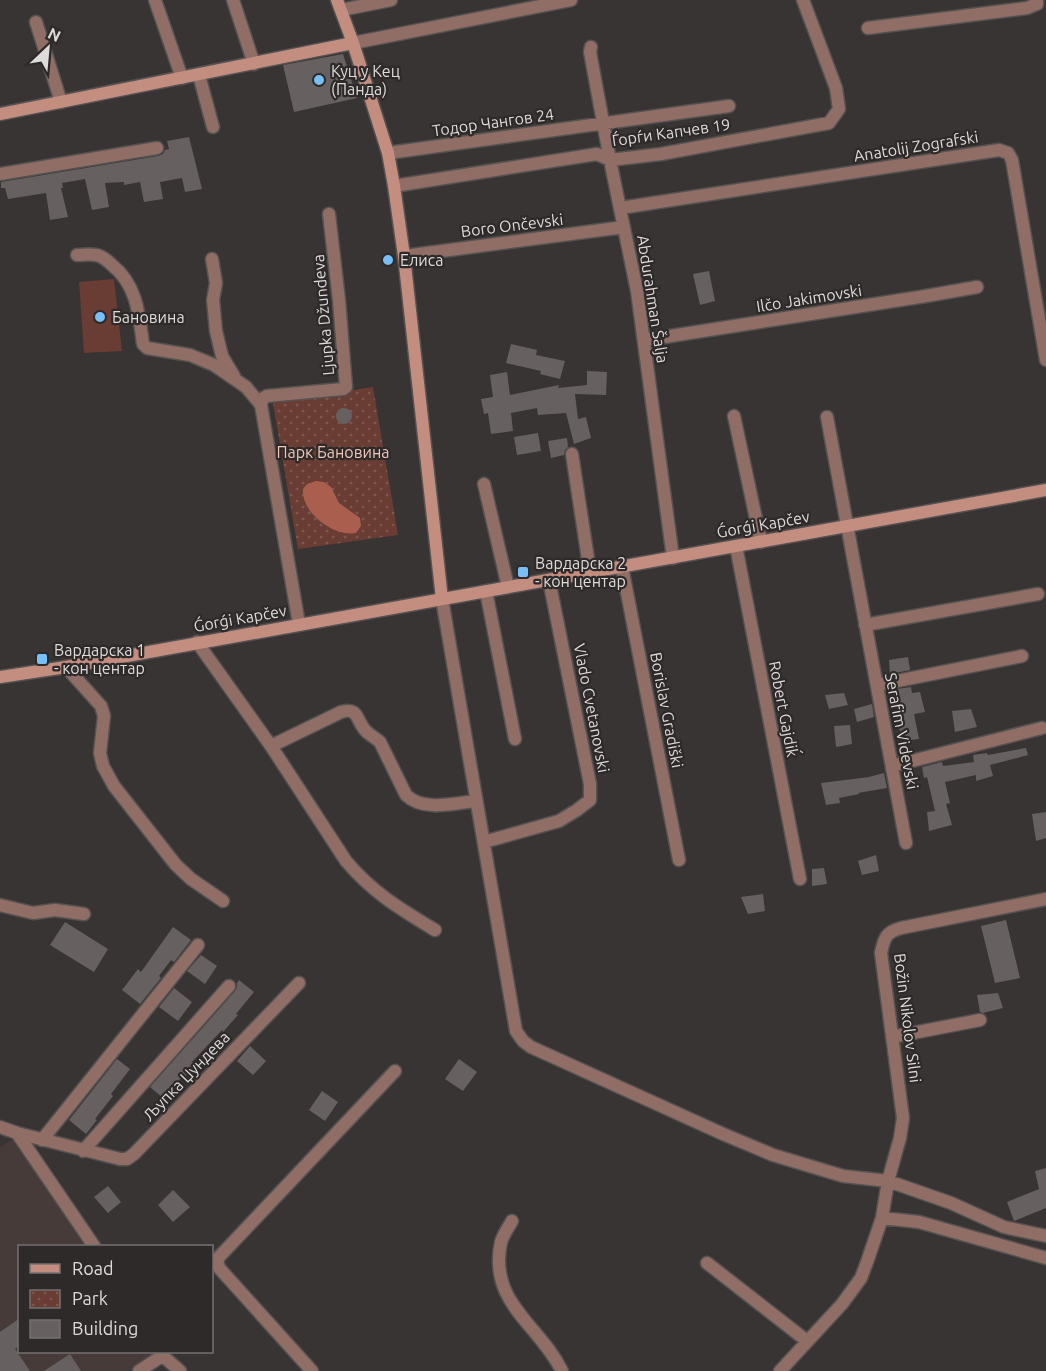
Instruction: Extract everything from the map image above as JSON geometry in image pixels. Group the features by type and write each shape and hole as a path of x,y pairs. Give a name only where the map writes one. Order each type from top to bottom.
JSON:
{"street":[{"path":"155,0 182,78"},
{"path":"233,0 254,64"},
{"path":"391,0 339,5 388,153 394,186 404,256 442,599 516,1031 531,1047 772,1155 843,1176 888,1181 951,1203 1004,1227 1046,1236"},
{"path":"0,114 571,0"},
{"name":"Ѓорѓи Капчев 19","path":"394,186 597,154 610,160 661,154 829,123 839,109 836,88 803,0"},
{"path":"868,28 1027,8 1036,4 1037,0"},
{"path":"36,22 61,102"},
{"name":"Abdurahman Šalja","path":"591,47 590,52 645,340 673,558"},
{"path":"199,75 213,127"},
{"name":"Тодор Чангов 24","path":"388,153 729,106"},
{"path":"0,174 157,148"},
{"name":"Anatolij Zografski","path":"620,208 999,150 1008,153 1012,160 1046,360"},
{"name":"Ljupka Džundeva","path":"261,405 262,399 267,396 346,387 329,214"},
{"name":"Boro Ončevski","path":"404,256 624,227"},
{"path":"77,255 96,255 122,273 133,292 145,347 190,355 213,365 246,387 261,405 299,624"},
{"path":"212,259 216,283 213,300 219,346 227,366 238,382"},
{"name":"Ilčo Jakimovski","path":"645,340 977,287"},
{"path":"734,416 761,542"},
{"name":"Serafim Videvski","path":"826,417 906,843"},
{"path":"572,453 590,572"},
{"path":"484,484 508,587"},
{"name":"Ǵorǵi Kapčev","path":"0,677 1046,490"},
{"name":"Robert Gajdiḱ","path":"736,546 800,879"},
{"name":"Borislav Gradiški","path":"622,567 680,860"},
{"name":"Vlado Cvetanovski","path":"483,842 559,820 578,810 590,800 590,784 549,580"},
{"path":"486,591 515,739"},
{"path":"866,625 1038,594"},
{"path":"197,642 271,746 346,861 360,878 394,906 435,930"},
{"path":"877,685 1022,656"},
{"path":"66,667 101,706 104,716 100,753 103,766 114,786 176,865 191,879 223,901"},
{"path":"271,746 349,710 356,713 363,728 380,742 410,799 434,805 476,801"},
{"path":"892,766 1042,728"},
{"name":"Božin Nikolov Silni","path":"882,1218 903,1118 881,953 886,937 892,930 901,927 1046,899"},
{"path":"0,905 33,913 55,910 84,914"},
{"path":"42,1140 198,945"},
{"name":"Љупка Џундева","path":"0,1126 83,1151 127,1159 299,983"},
{"name":"Љупка Џундева","path":"83,1151 229,986"},
{"path":"892,1037 980,1020"},
{"path":"312,1371 217,1263 219,1257 395,1071"},
{"path":"17,1133 93,1245"},
{"path":"780,1371 842,1304 861,1278 882,1218 919,1222 1046,1258"},
{"path":"512,1221 502,1240 499,1263 501,1279 513,1307 546,1345 562,1371"},
{"path":"707,1263 807,1341"},
{"path":"139,1371 159,1358 169,1360 180,1371"}],"shaded area":[{"path":"316,481 324,482 331,487 339,503 360,518 361,526 356,533 338,531 320,522 313,515 307,507 303,489 307,484"},
{"path":"14,1138 90,1245 18,1245 18,1353 154,1353 128,1371 0,1371 0,1148"}],"green space":[{"name":"Бановина","path":"114,279 122,351 84,353 79,282"},
{"name":"Парк Бановина","path":"373,387 398,535 298,549 273,403"}],"building":[{"name":"Куц у Кец (Панда)","path":"343,54 357,98 294,112 283,65"},
{"path":"189,137 202,189 185,192 182,178 160,182 163,199 144,202 140,182 124,185 124,182 105,183 109,207 92,210 85,179 62,183 63,188 61,188 68,217 50,220 46,193 8,199 5,188 1,188 1,182 158,156 169,149 167,141"},
{"path":"709,271 715,301 700,305 693,274"},
{"path":"511,344 537,350 536,355 565,361 560,379 540,374 541,371 506,363"},
{"path":"587,371 607,372 606,395 575,394 578,419 586,417 591,438 574,444 566,413 538,415 537,408 511,413 513,431 491,434 488,413 484,414 481,399 493,397 490,375 507,372 510,395 559,385 558,388 587,385"},
{"path":"344,408 350,410 352,416 350,422 344,424 338,422 336,416 338,410"},
{"path":"538,433 541,451 517,455 514,437"},
{"path":"567,438 568,447 564,455 551,458 548,441"},
{"path":"908,657 910,670 890,674 889,660"},
{"path":"911,687 912,693 920,692 925,712 914,714 919,739 902,741 898,722 903,722 897,689"},
{"path":"844,693 848,705 829,709 825,695"},
{"path":"872,704 874,717 857,722 854,709"},
{"path":"971,709 977,727 955,732 952,711"},
{"path":"850,725 852,744 836,747 834,726"},
{"path":"1026,748 1028,755 990,765 993,776 976,781 976,775 945,782 950,803 946,804 952,825 929,831 927,812 935,811 927,777 924,778 922,767 942,762 943,766 974,762 973,755 987,753 988,755"},
{"path":"884,773 887,788 839,798 840,803 826,805 821,783"},
{"path":"1046,812 1046,838 1036,841 1032,814"},
{"path":"876,855 879,871 862,875 858,861"},
{"path":"824,868 827,884 812,886 812,869"},
{"path":"763,894 765,911 748,914 741,897"},
{"path":"1006,920 1020,978 995,983 981,926"},
{"path":"65,922 108,949 94,972 50,945"},
{"path":"173,927 191,940 174,962 171,960 159,976 161,978 140,1004 122,990 138,969 141,972"},
{"path":"201,955 217,966 205,984 187,971"},
{"path":"239,980 254,992 223,1032 222,1030 192,1062 196,1065 163,1098 150,1087 235,991"},
{"path":"174,988 192,1002 178,1021 159,1007"},
{"path":"998,993 1003,1008 980,1012 977,995"},
{"path":"250,1046 266,1061 253,1075 237,1061"},
{"path":"117,1059 130,1069 86,1134 69,1120"},
{"path":"459,1059 477,1072 463,1091 445,1079"},
{"path":"322,1091 338,1102 325,1121 309,1110"},
{"path":"1046,1168 1046,1208 1014,1221 1007,1202 1039,1189 1035,1171"},
{"path":"108,1186 121,1202 108,1213 94,1197"},
{"path":"173,1190 190,1207 173,1222 158,1205"},
{"path":"18,1319 18,1347 15,1349 30,1371 0,1371 0,1332"},
{"path":"70,1354 81,1371 44,1371"}],"place":[{"name":"Куц у Кец (Панда)","path":"319,80"},
{"name":"Елиса","path":"388,260"},
{"name":"Бановина","path":"100,317"},
{"name":"Вардарска 2 - кон центар","path":"523,572"},
{"name":"Вардарска 1 - кон центар","path":"42,659"}]}
